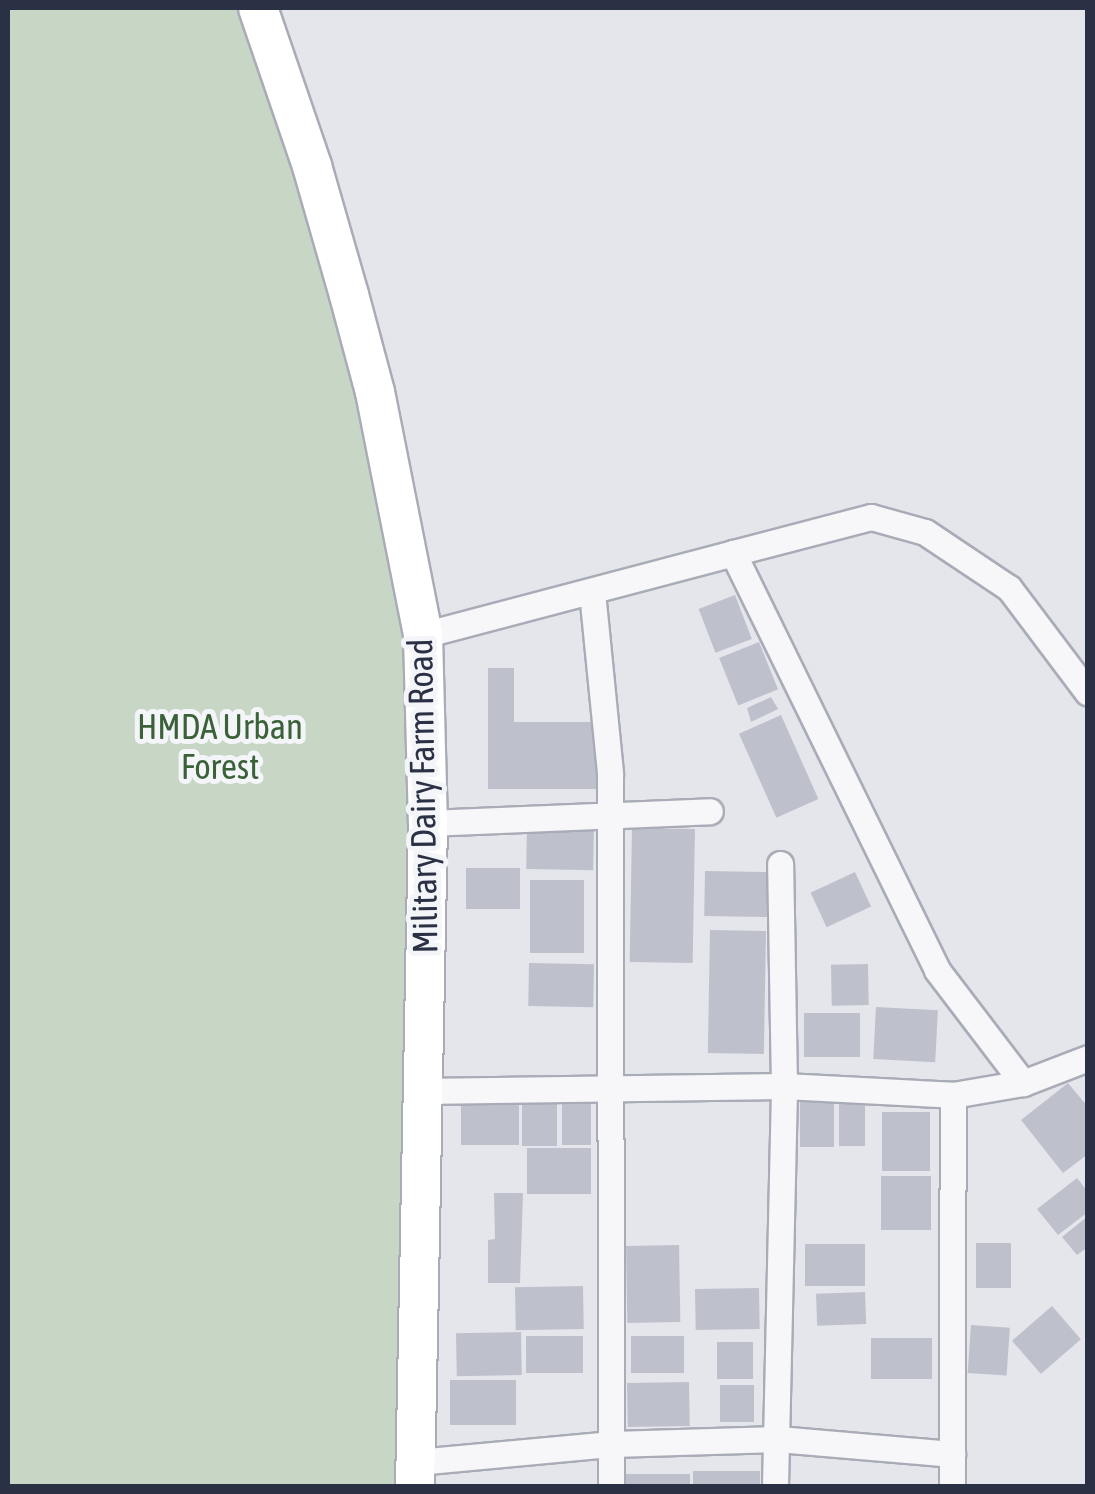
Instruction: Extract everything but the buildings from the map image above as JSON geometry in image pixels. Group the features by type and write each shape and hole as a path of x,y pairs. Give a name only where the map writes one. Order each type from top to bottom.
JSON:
{"main road":[{"name":"Military Dairy Farm Road","path":"258,8 312,166 375,392 423,635 428,823 416,1474"}],"street":[{"path":"423,635 871,517 926,532 1009,588 1088,693"},
{"path":"733,553 937,970 1024,1082"},
{"path":"592,592 607,714 611,1486"},
{"path":"428,823 710,811"},
{"path":"775,1486 784,1086 780,864"},
{"path":"422,1091 784,1086 952,1095 1024,1082 1088,1058"},
{"path":"952,1095 952,1486"},
{"path":"416,1474 612,1444 778,1438 952,1454"}],"green space":[{"name":"HMDA Urban Forest","path":"8,8 257,8 421,640 420,1486 8,1486"}]}
